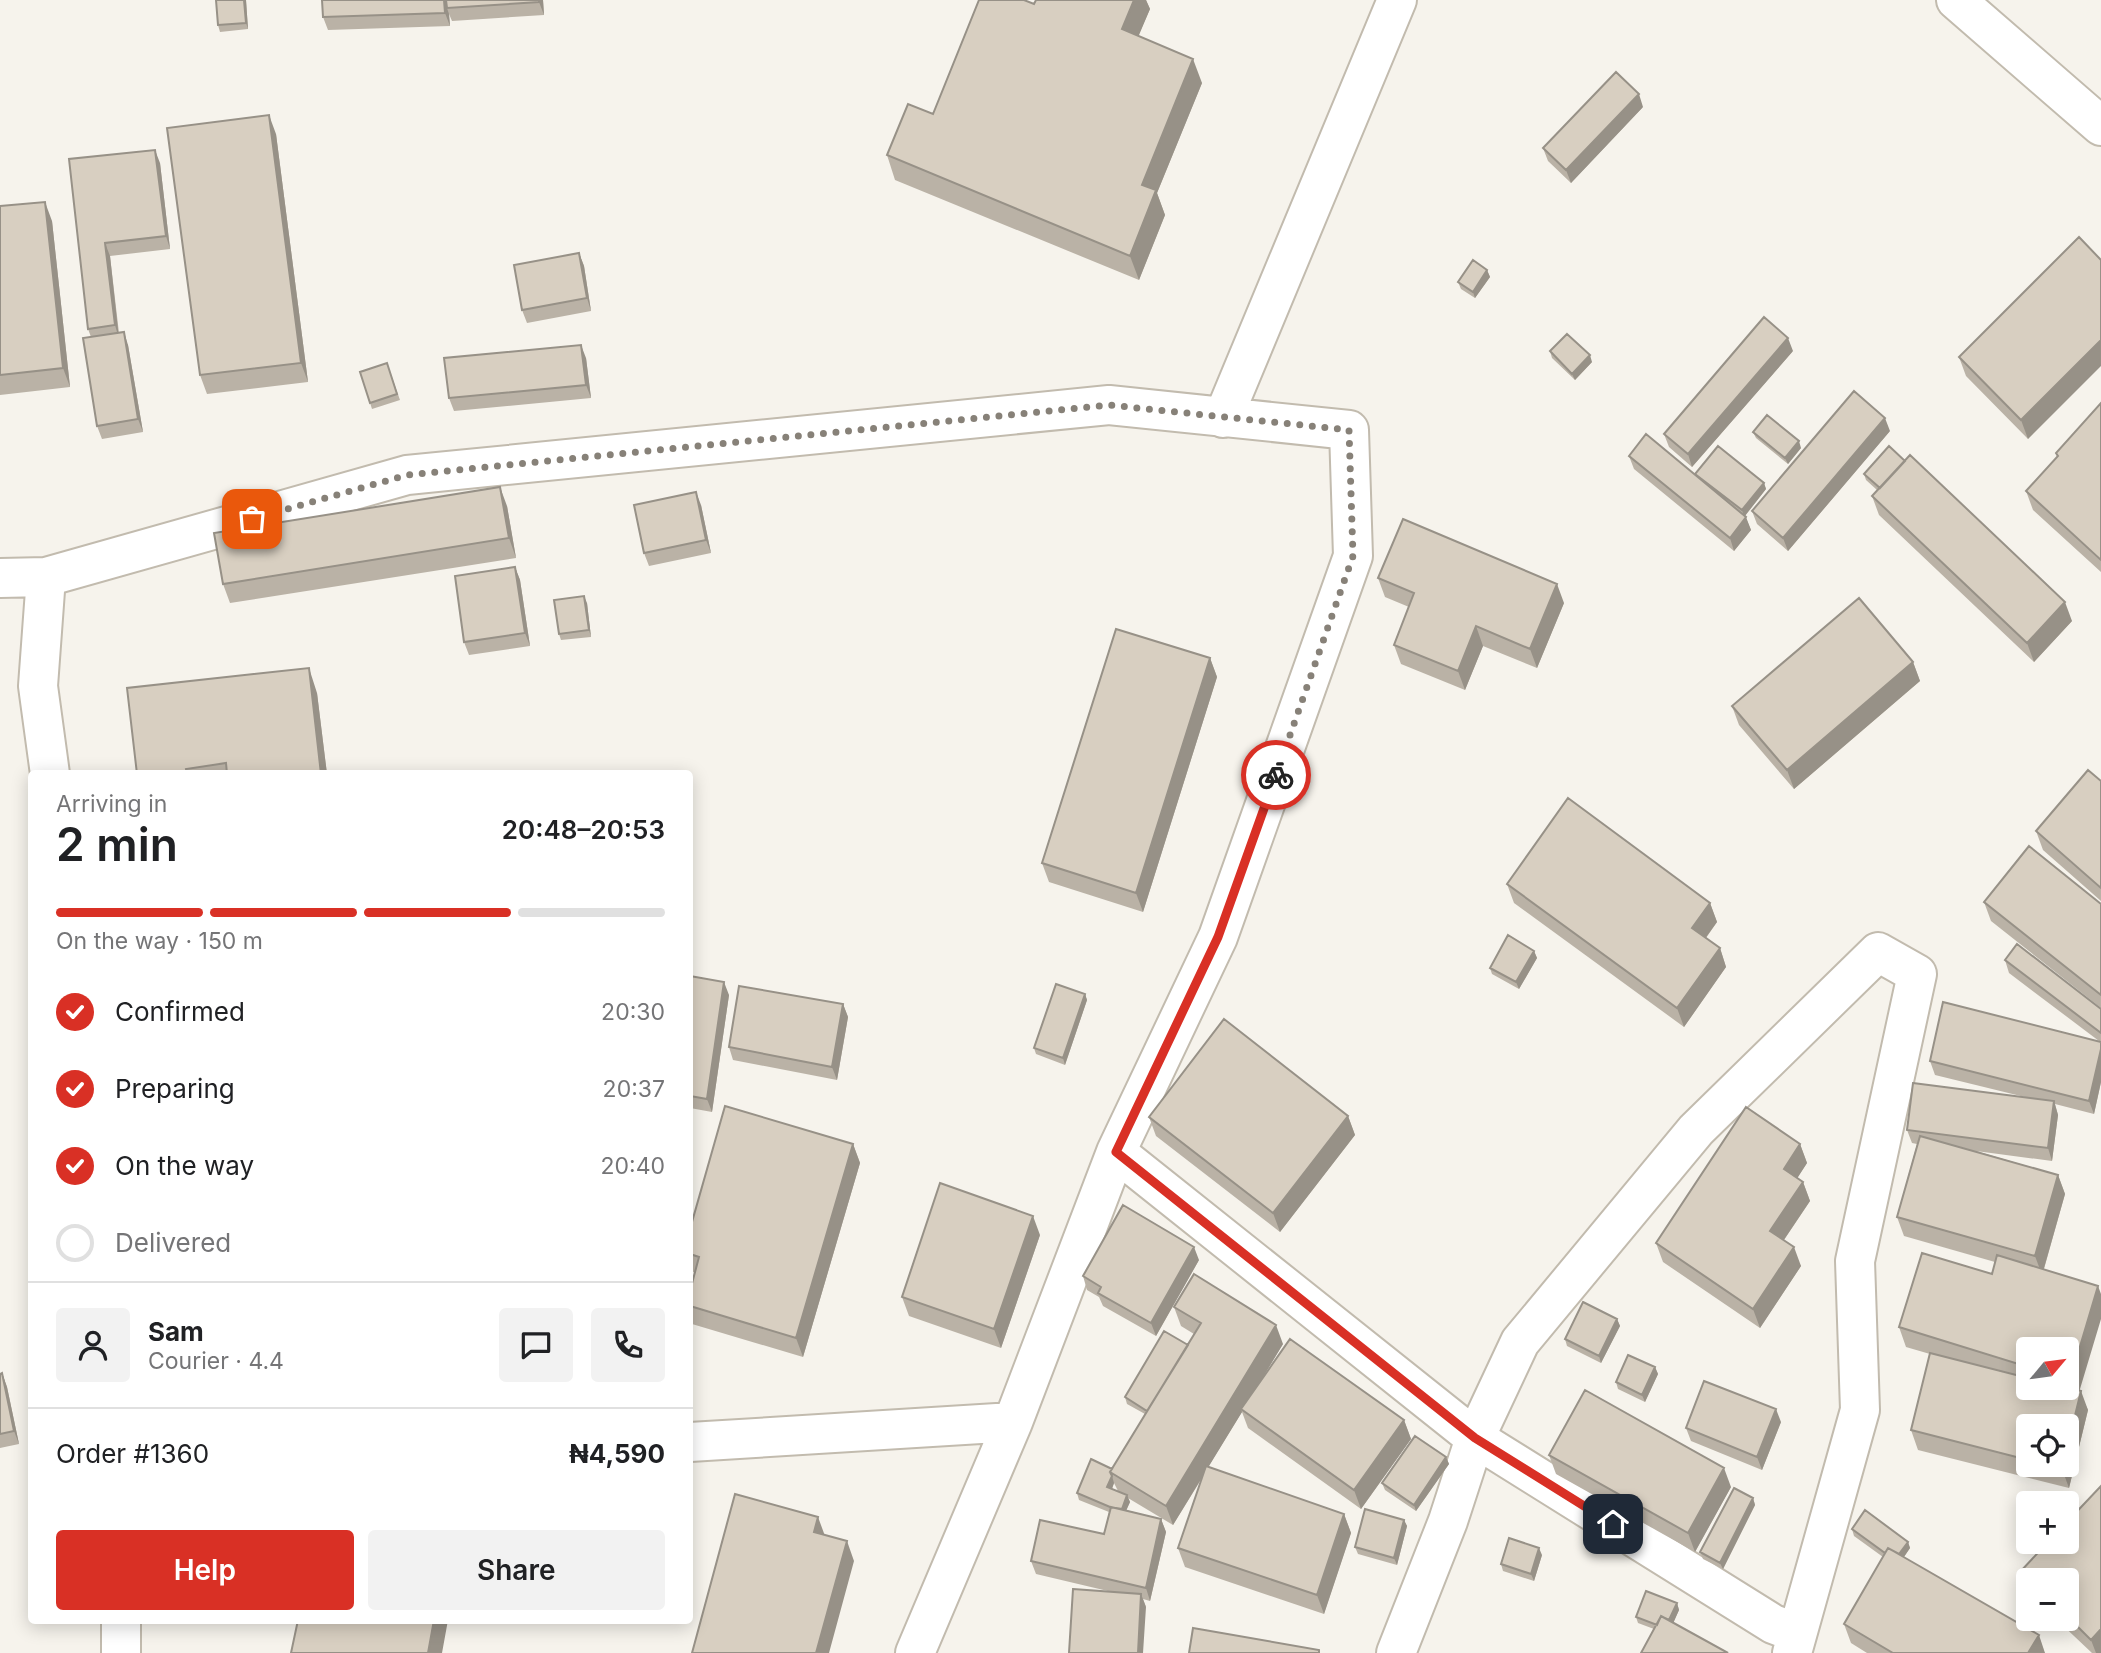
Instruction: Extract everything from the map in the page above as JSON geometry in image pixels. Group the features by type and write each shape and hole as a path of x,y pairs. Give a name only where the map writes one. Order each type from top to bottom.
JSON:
{"street":[{"path":"1223,418 1397,0"},
{"path":"1956,0 2101,126"},
{"path":"0,578 46,577 407,475 1109,405 1349,430 1353,556 1218,937 1116,1152 1013,1422 915,1653"},
{"path":"46,577 37,686 49,770"},
{"path":"1116,1152 1475,1438 1773,1624 1794,1643 1860,1409 1855,1261 1917,974 1878,952 1696,1130 1520,1342 1475,1438 1448,1521 1396,1653"},
{"path":"693,1442 1013,1422"},
{"path":"121,1624 121,1653"}],"building":[{"path":"216,0 244,0 246,23 218,25"},
{"path":"322,0 444,0 445,13 323,17"},
{"path":"446,0 539,0 539,2 447,8"},
{"path":"979,0 1024,0 1034,4 1036,0 1134,0 1122,29 1193,59 1142,185 1156,190 1130,256 887,155 908,104 933,114"},
{"path":"1616,72 1639,94 1566,170 1543,148"},
{"path":"269,115 301,363 200,375 167,128"},
{"path":"155,150 166,236 105,243 115,325 88,329 69,159"},
{"path":"45,202 63,368 0,375 0,206"},
{"path":"2079,237 2101,260 2101,340 2021,420 1959,357"},
{"path":"579,253 587,298 522,310 514,265"},
{"path":"1473,260 1487,270 1473,292 1458,282"},
{"path":"1764,317 1788,338 1688,454 1664,434"},
{"path":"124,332 138,419 97,426 83,338"},
{"path":"1567,334 1590,355 1572,374 1550,351"},
{"path":"581,345 586,385 449,398 444,358"},
{"path":"387,363 397,394 370,403 360,372"},
{"path":"1854,391 1885,418 1783,538 1752,511"},
{"path":"2101,403 2101,560 2026,491"},
{"path":"1767,415 1799,441 1785,458 1753,432"},
{"path":"1646,434 1746,517 1730,538 1629,456"},
{"path":"1718,446 1764,483 1742,510 1695,474"},
{"path":"1889,446 1905,461 1880,488 1864,474"},
{"path":"1910,455 2065,602 2027,643 1872,496"},
{"path":"500,487 509,538 223,584 214,533"},
{"path":"696,492 706,540 644,553 634,505"},
{"path":"1403,519 1557,584 1530,649 1476,626 1458,671 1394,645 1414,593 1378,578"},
{"path":"515,567 525,633 464,642 455,576"},
{"path":"584,596 589,630 559,634 554,600"},
{"path":"1859,598 1913,662 1787,770 1732,706"},
{"path":"1116,629 1210,658 1136,893 1042,863"},
{"path":"309,668 321,770 227,770 226,763 186,770 137,770 127,688"},
{"path":"2088,770 2101,781 2101,888 2036,831"},
{"path":"1568,798 1710,903 1692,928 1720,948 1677,1008 1507,884"},
{"path":"2029,846 2101,904 2101,995 1984,902"},
{"path":"1508,935 1534,951 1516,982 1490,968"},
{"path":"2017,944 2101,1009 2101,1033 2005,960"},
{"path":"693,977 724,982 707,1099 693,1097"},
{"path":"1056,984 1085,994 1063,1058 1034,1048"},
{"path":"739,986 843,1004 832,1067 729,1047"},
{"path":"1943,1002 2101,1042 2089,1101 1930,1061"},
{"path":"1224,1019 1348,1116 1273,1213 1149,1117"},
{"path":"1913,1083 2054,1101 2048,1148 1907,1130"},
{"path":"725,1106 853,1144 796,1338 693,1307 693,1280 699,1257 693,1255 693,1218"},
{"path":"1746,1107 1800,1144 1784,1169 1803,1182 1770,1231 1794,1247 1753,1309 1656,1243"},
{"path":"1920,1136 2058,1175 2035,1256 1897,1217"},
{"path":"940,1183 1033,1216 994,1329 902,1297"},
{"path":"1123,1205 1194,1247 1151,1323 1098,1293 1101,1287 1083,1276"},
{"path":"1922,1253 1992,1274 1997,1255 2098,1286 2079,1350 2079,1337 2016,1337 2016,1363 1899,1327"},
{"path":"1194,1274 1276,1325 1166,1506 1110,1472 1201,1323 1174,1307"},
{"path":"1583,1302 1617,1319 1599,1356 1565,1339"},
{"path":"1164,1331 1188,1345 1147,1411 1125,1397"},
{"path":"1290,1339 1404,1420 1354,1490 1241,1409"},
{"path":"1930,1353 2016,1375 2016,1400 2079,1400 2075,1414 2016,1414 2016,1457 1911,1430"},
{"path":"1628,1355 1655,1367 1642,1395 1616,1382"},
{"path":"2,1373 14,1431 0,1434 0,1374"},
{"path":"1704,1381 1776,1409 1757,1457 1686,1428"},
{"path":"1585,1390 1724,1468 1688,1533 1549,1455"},
{"path":"1415,1436 1446,1457 1414,1505 1382,1483"},
{"path":"1091,1459 1112,1469 1107,1487 1127,1495 1122,1509 1110,1507 1077,1493"},
{"path":"1206,1466 1344,1514 1317,1595 1178,1548"},
{"path":"2101,1486 2101,1629 2091,1640 2079,1628 2079,1568 2024,1568 2037,1554 2079,1554 2079,1509"},
{"path":"1734,1488 1753,1498 1720,1563 1700,1552"},
{"path":"735,1494 818,1517 814,1532 847,1541 816,1653 692,1653"},
{"path":"1111,1507 1161,1519 1146,1588 1031,1561 1040,1520 1104,1534"},
{"path":"1365,1509 1404,1520 1394,1558 1355,1547"},
{"path":"1865,1510 1908,1542 1899,1554 1888,1548 1885,1553 1852,1529"},
{"path":"1509,1538 1539,1548 1531,1574 1501,1564"},
{"path":"1888,1548 2016,1622 2016,1631 2032,1631 2039,1635 2028,1653 1893,1653 1844,1624"},
{"path":"1073,1589 1141,1594 1138,1653 1069,1653"},
{"path":"1646,1591 1677,1603 1669,1620 1661,1616 1657,1625 1636,1617"},
{"path":"1661,1616 1728,1653 1641,1653"},
{"path":"297,1624 433,1624 428,1653 291,1653"},
{"path":"1193,1628 1319,1650 1319,1653 1189,1653"}],"way so far":[{"path":"252,519 407,475 1109,405 1349,430 1353,556 1276,775"}],"route":[{"path":"1276,775 1218,937 1116,1152 1475,1438 1613,1524"}]}
